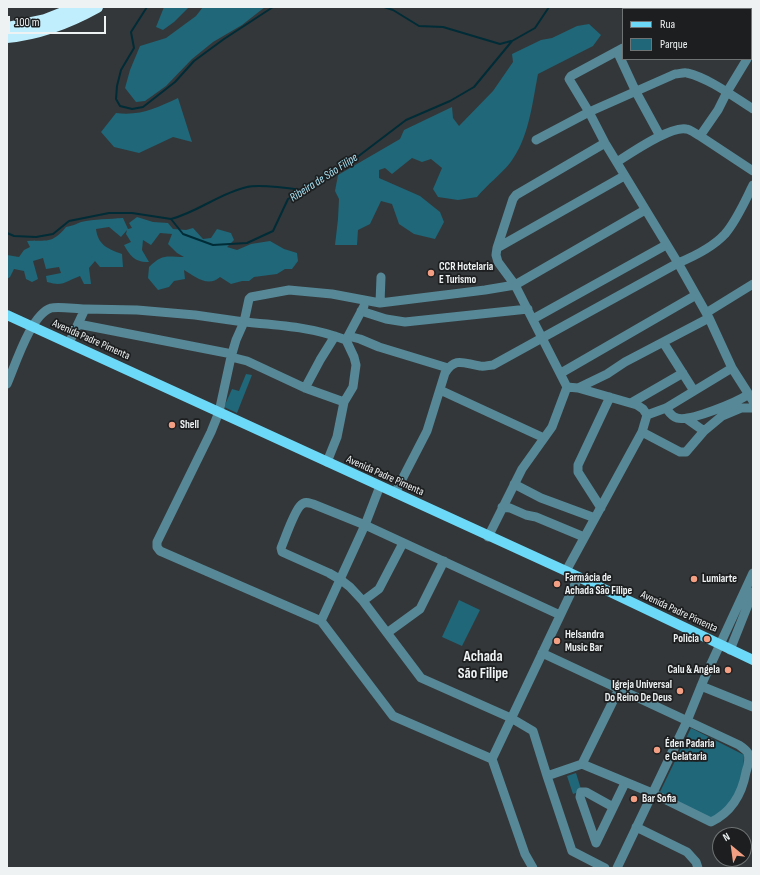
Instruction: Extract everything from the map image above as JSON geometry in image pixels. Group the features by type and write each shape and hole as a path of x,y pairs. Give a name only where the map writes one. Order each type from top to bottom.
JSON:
{"highway":[{"path":"7,28 45,20 78,7"},
{"path":"7,37 54,26 97,7"}],"main road":[{"name":"Avenida Padre Pimenta","path":"7,315 566,571 753,660"}],"street":[{"path":"620,49 569,77 570,81 589,112 605,144 678,263 707,316 732,368 751,398 687,419 672,416 666,408"},
{"path":"624,60 636,92 660,136"},
{"path":"700,136 718,110 746,60"},
{"path":"536,140 589,112 675,74 686,72 710,82 753,109"},
{"path":"617,162 660,136 669,132 686,129 700,136 753,171"},
{"path":"488,536 522,469 552,427 568,387 515,285 498,262 496,256 497,248 516,195 605,144"},
{"path":"497,248 624,176"},
{"path":"395,493 427,431 445,373 448,368 453,364 462,362 481,367 493,365 678,263 698,254 720,239 726,232 753,185"},
{"path":"492,759 393,716 321,621 160,551 157,547 157,542 211,432 219,412 236,340 244,322 249,299 251,297 289,290 332,294 380,303 515,285 645,210"},
{"path":"533,319 666,245"},
{"path":"380,303 381,276"},
{"path":"578,388 607,374 625,362 707,316 753,284"},
{"path":"562,373 696,295"},
{"path":"327,462 337,437 344,402 353,387 355,372 354,357 347,338 366,301"},
{"path":"7,384 31,326 44,312 52,308 137,310 285,325 315,330 335,336 360,339 379,347 448,368"},
{"path":"69,343 85,309"},
{"path":"361,311 386,319 405,322 528,309"},
{"path":"78,324 232,356 247,361 305,388 344,402"},
{"path":"305,388 335,336"},
{"path":"663,342 694,391"},
{"path":"647,415 666,408 732,368"},
{"path":"631,403 683,373"},
{"path":"568,387 578,388 631,403 642,409 647,415"},
{"path":"440,390 544,438"},
{"path":"601,508 578,472 578,465 610,397"},
{"path":"642,432 680,452 686,452 704,431 722,416 741,408 753,408"},
{"path":"566,571 601,508 614,480 642,432 647,415"},
{"path":"687,419 704,431"},
{"path":"514,484 541,498 595,518"},
{"path":"321,621 341,580 380,486"},
{"path":"560,615 365,525 305,502 300,505 280,548 282,552 341,580 350,587 363,601 421,678 511,718 533,731 546,776 572,852 605,868"},
{"path":"502,507 510,508 526,515 536,517 584,537"},
{"path":"363,601 379,589 403,542"},
{"path":"387,633 420,609 444,561"},
{"path":"725,647 753,573"},
{"path":"533,868 524,854 492,759 578,578"},
{"path":"617,868 687,721 701,686 725,647 753,592"},
{"path":"542,652 739,745 746,750 749,761 741,793 733,806 718,819 711,822 652,793 582,764 546,776"},
{"path":"701,686 753,707"},
{"path":"582,764 619,689"},
{"path":"613,807 586,792 581,792 580,797 596,843 625,783"},
{"path":"636,826 687,852 696,862 698,868"}],"green space":[{"path":"164,7 189,7 174,22 163,30 156,27"},
{"path":"203,7 265,7 242,25 213,42 192,59 166,86 145,101 136,102 125,88 130,70 140,46 166,38 196,16"},
{"path":"589,24 601,35 593,46 538,74 532,109 522,143 510,163 477,197 458,200 438,197 433,189 442,168 431,159 422,162 412,158 392,174 385,168 379,170 379,178 420,196 440,212 444,222 435,239 414,234 399,224 392,204 381,201 370,224 358,230 357,245 335,245 339,199 335,191 338,175 400,139 404,130 452,107 453,118 459,126 493,91 513,62 512,54 541,40 552,38 577,26"},
{"path":"178,98 192,142 173,137 139,153 114,147 101,132 116,113 125,114 141,112 155,108"},
{"path":"137,217 153,222 168,223 173,229 186,230 193,228 203,239 211,238 217,229 231,233 234,240 227,247 237,250 251,244 270,241 284,249 297,253 298,261 292,269 285,269 277,274 254,277 249,281 231,284 220,277 211,281 201,280 184,270 185,279 174,281 169,287 158,290 148,278 149,267 165,257 184,257 177,253 168,244 172,234 160,233 151,245 143,240 142,250 149,262 144,262 134,258 124,245 131,242 126,234 127,230 121,237 109,227 96,229 97,234 104,246 122,254 123,267 100,267 95,261 89,268 91,284 84,284 80,276 61,284 47,282 46,276 61,273 59,267 46,269 43,258 33,261 38,279 32,282 26,279 24,271 14,269 10,277 7,279 7,255 19,257 24,250 30,247 27,241 44,241 53,239 66,227 91,220 123,218 128,229 132,228 129,223"},
{"path":"246,374 252,375 237,413 224,407 232,389 239,391"},
{"path":"459,600 480,610 462,646 442,637"},
{"path":"691,728 744,755 743,776 731,805 711,820 659,794"},
{"path":"576,773 581,789 579,792 573,794 567,776"}],"waterway":[{"path":"147,7 131,32 134,48 121,70 117,86 116,99 120,106 132,109 143,107 175,82 194,61 224,39 273,7"},
{"path":"384,7 393,10 419,26 443,27 500,44 511,41"},
{"name":"Ribeira de São Filipe","path":"7,233 14,236 36,237 53,234 69,221 109,213 132,213 171,219 183,234 213,245 247,243 273,231 288,199 356,158 406,120 450,101 474,87 512,41 535,28 549,7"},
{"path":"171,219 247,187 266,186 302,190"}],"place":[{"name":"CCR Hotelaria E Turismo","path":"431,273"},
{"name":"Shell","path":"172,425"},
{"name":"Lumiarte","path":"694,579"},
{"name":"Farmácia de Achada São Filipe","path":"557,584"},
{"name":"Policia","path":"707,639"},
{"name":"Helsandra Music Bar","path":"557,641"},
{"name":"Calu & Angela","path":"728,670"},
{"name":"Igreja Universal Do Reino De Deus","path":"680,691"},
{"name":"Éden Padaria e Gelataria","path":"657,750"},
{"name":"Bar Sofia","path":"634,799"}],"district":[{"name":"Achada São Filipe","path":"483,666"}]}
